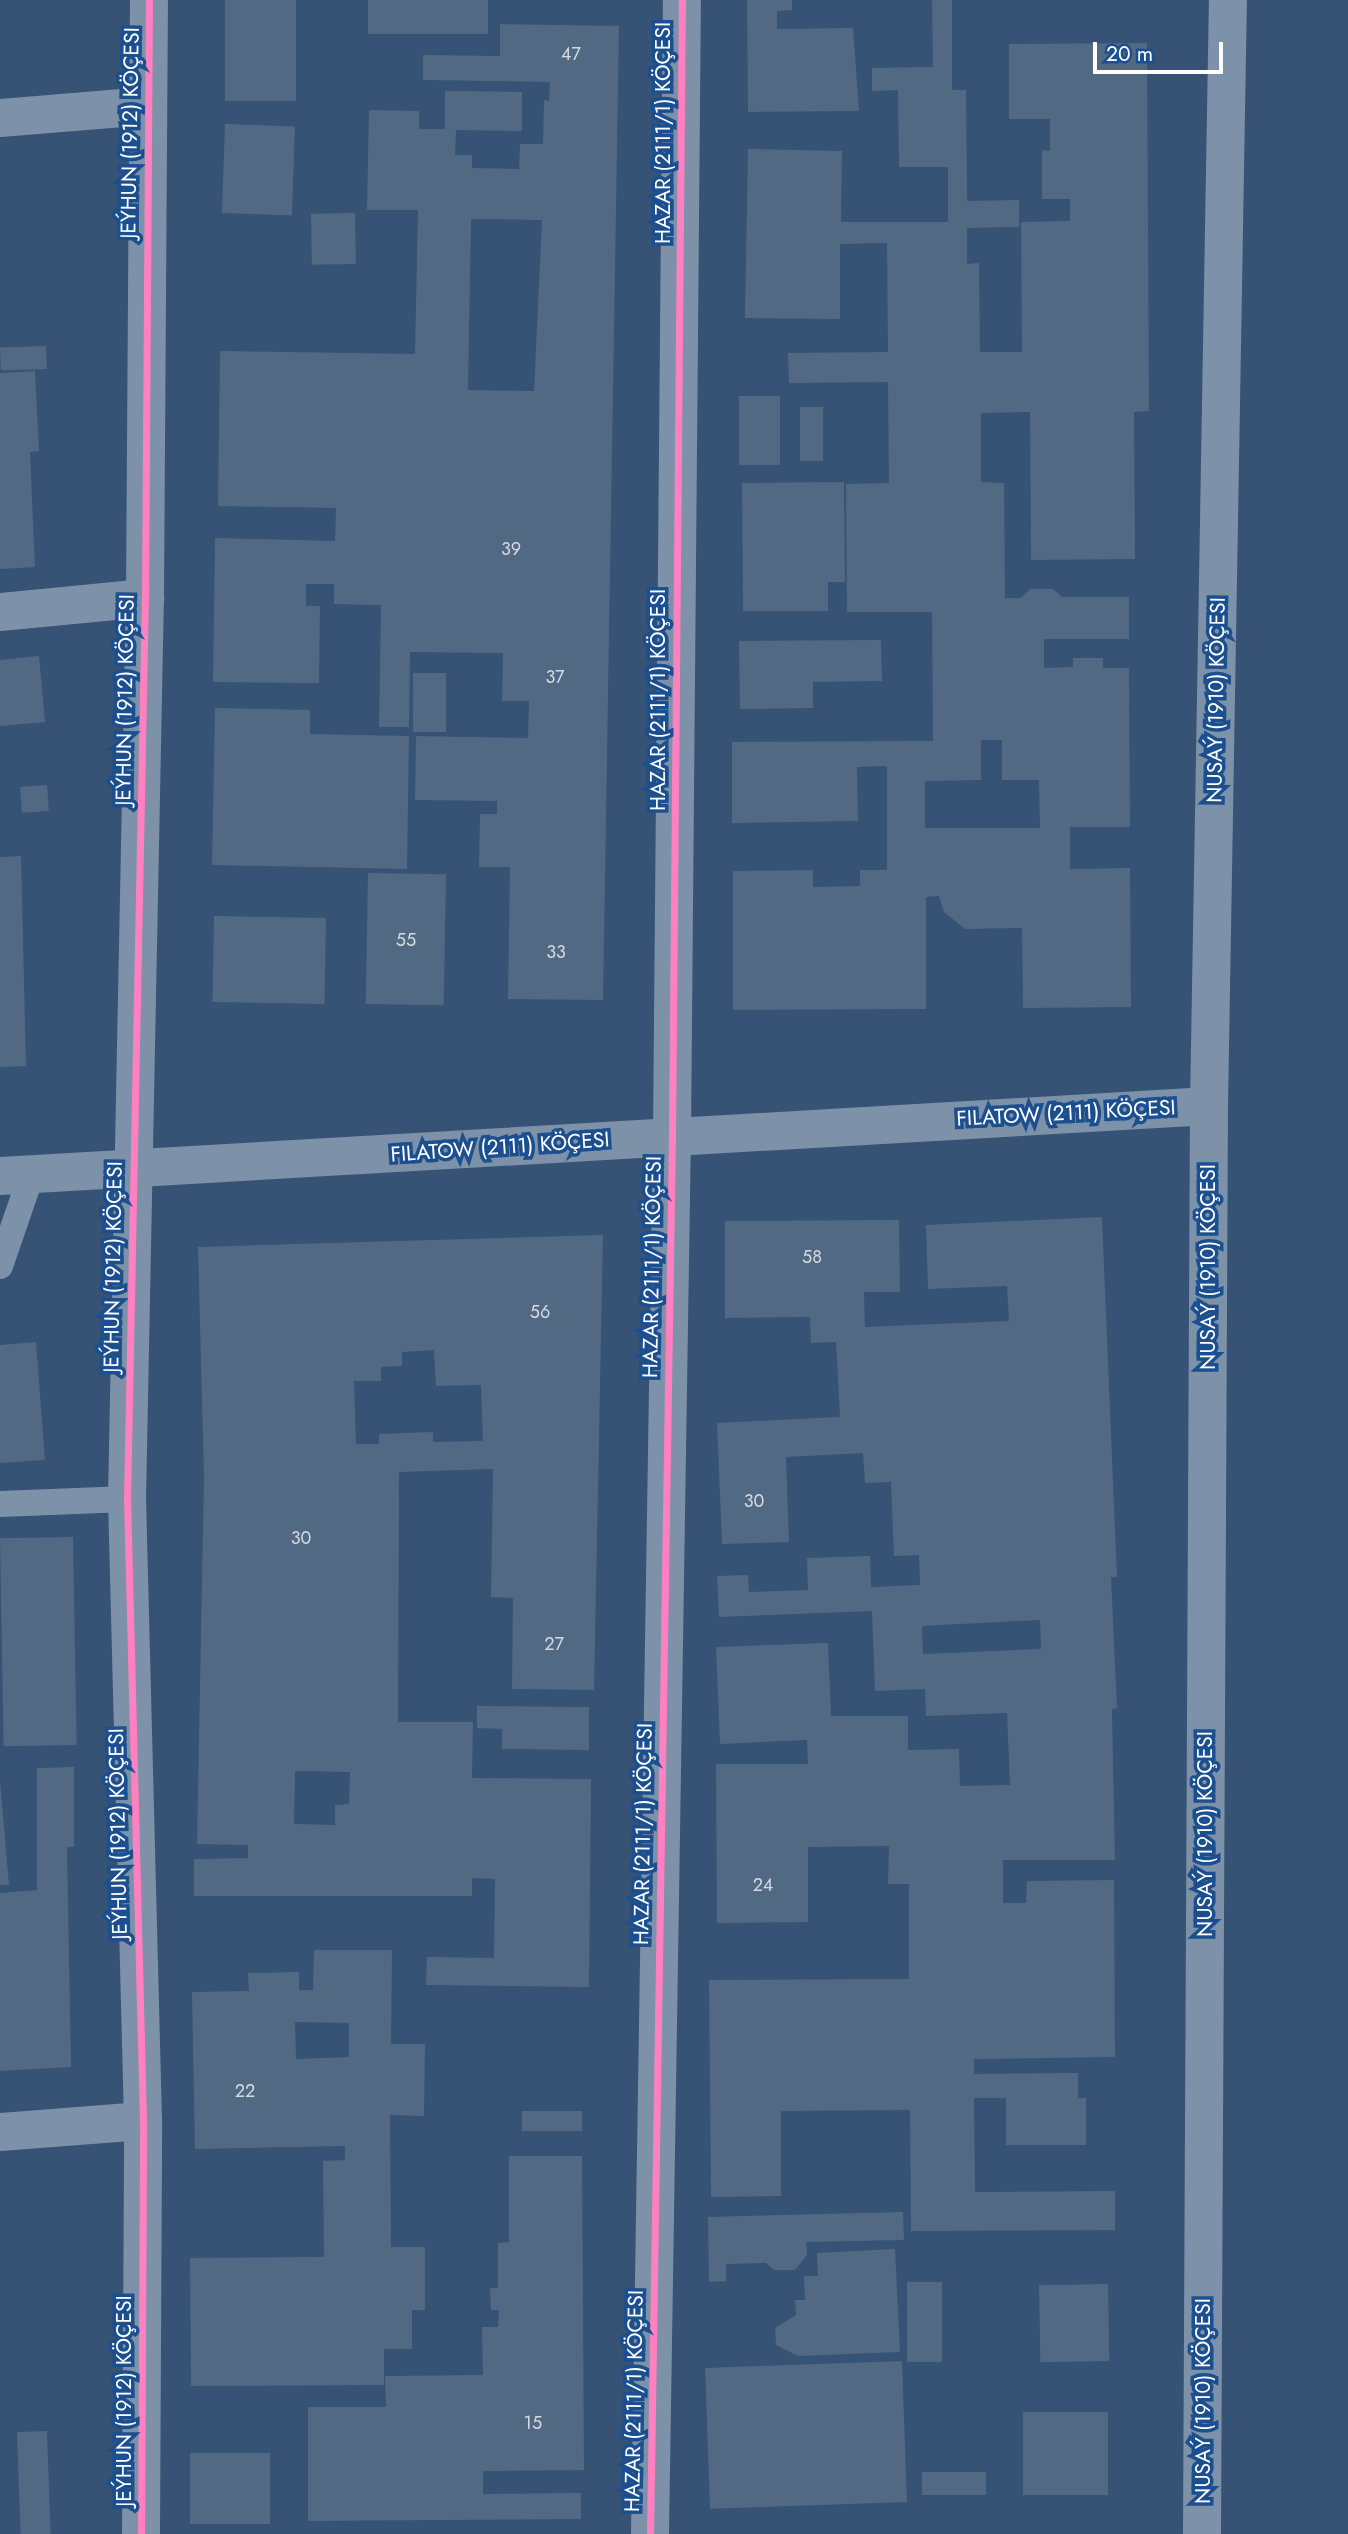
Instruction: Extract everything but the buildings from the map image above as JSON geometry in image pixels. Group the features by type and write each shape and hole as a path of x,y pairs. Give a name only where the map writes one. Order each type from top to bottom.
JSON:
{"street":[{"name":"JEÝHUN (1912) KÖÇESI","path":"141,2534 143,2121 127,1499 145,598 149,0"},
{"name":"HAZAR (2111/1) KÖÇESI","path":"650,2534 672,1136 681,0"},
{"name":"NUSAÝ (1910) KÖÇESI","path":"1202,2534 1209,1105 1228,0"},
{"path":"0,118 147,106"},
{"path":"0,612 145,598"},
{"name":"FILATOW (2111) KÖÇESI","path":"16,1174 1209,1105"},
{"path":"0,2132 143,2121"}],"lane":[{"path":"0,1266 16,1174"},
{"path":"0,1504 127,1499"}],"cycle path":[{"path":"141,2534 143,2121 127,1499 145,598 149,0"},
{"path":"650,2534 672,1136 682,0"}]}
